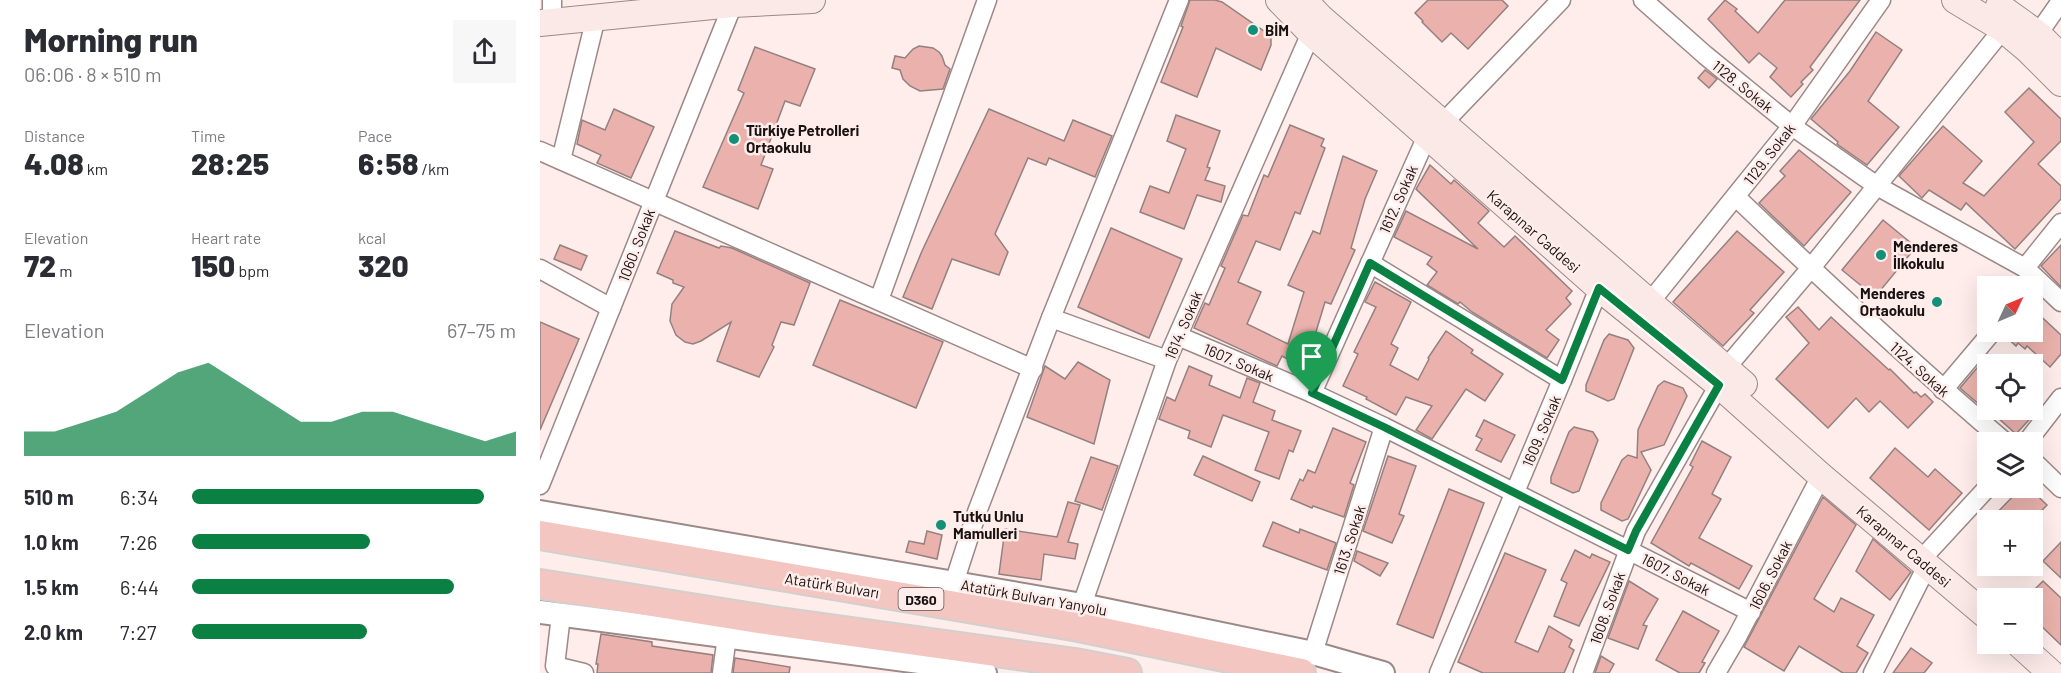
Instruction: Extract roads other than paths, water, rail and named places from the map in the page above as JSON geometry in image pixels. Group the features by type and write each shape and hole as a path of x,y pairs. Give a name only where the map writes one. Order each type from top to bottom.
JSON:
{"highway":[{"name":"Atatürk Bulvarı","path":"540,535 906,586 1080,616 1307,663"},
{"path":"540,584 772,621 1075,663 1126,673"}],"main road":[{"path":"546,10 642,0"},
{"path":"546,10 596,17 733,4 812,0"},
{"name":"Karapınar Caddesi","path":"1279,0 1311,33 1435,129 1650,302 1821,476 1977,594"},
{"name":"Karapınar Caddesi","path":"1304,0 1599,288 1723,376 1928,558 1977,606"},
{"path":"1955,0 2003,29 2061,83"},
{"path":"1989,0 2038,34 2061,57"},
{"path":"2043,651 2061,667"},
{"path":"2030,654 2051,673"}],"street":[{"path":"879,300 987,0"},
{"path":"954,583 977,512 1051,318 1179,0"},
{"path":"1435,129 1562,0"},
{"name":"1128. Sokak","path":"1643,0 1705,55 1792,126 1877,186 2028,276"},
{"name":"1129. Sokak","path":"1650,302 1792,126 1881,0"},
{"path":"2038,34 2061,1"},
{"name":"1060. Sokak","path":"540,486 733,4"},
{"path":"561,160 596,17"},
{"path":"1723,376 2003,29"},
{"name":"1614. Sokak","path":"1080,616 1167,360 1311,33"},
{"name":"1612. Sokak","path":"1312,393 1370,263 1435,129"},
{"path":"540,151 1033,369"},
{"name":"1124. Sokak","path":"1736,197 1810,269 1943,390 1993,432"},
{"path":"2032,276 2061,222"},
{"path":"1370,263 1562,380"},
{"path":"540,269 611,308"},
{"name":"1609. Sokak","path":"1440,673 1599,288"},
{"name":"1128. Sokak","path":"2043,288 2061,302"},
{"path":"1051,318 1167,360"},
{"name":"1607. Sokak","path":"1178,336 1312,393 1384,427 1751,612"},
{"path":"1943,390 1984,342"},
{"name":"1608. Sokak","path":"1583,673 1636,531 1723,376"},
{"path":"2035,432 2061,398"},
{"name":"1613. Sokak","path":"1307,663 1384,427"},
{"path":"2043,471 2061,488"},
{"name":"1606. Sokak","path":"1716,673 1751,612 1821,476"},
{"path":"1873,673 1928,558 1979,498"},
{"name":"Atatürk Bulvarı Yanyolu","path":"540,512 906,586 954,583 1080,616"},
{"path":"584,673 555,666 550,613 727,636 919,667 985,673"},
{"path":"722,673 727,636"},
{"path":"1307,663 1383,673"}],"place":[{"name":"BİM","path":"1253,30"},
{"name":"Türkiye Petrolleri Ortaokulu","path":"734,139"},
{"name":"Menderes İlkokulu","path":"1881,255"},
{"name":"Menderes Ortaokulu","path":"1937,302"},
{"name":"Tutku Unlu Mamulleri","path":"941,525"}]}
